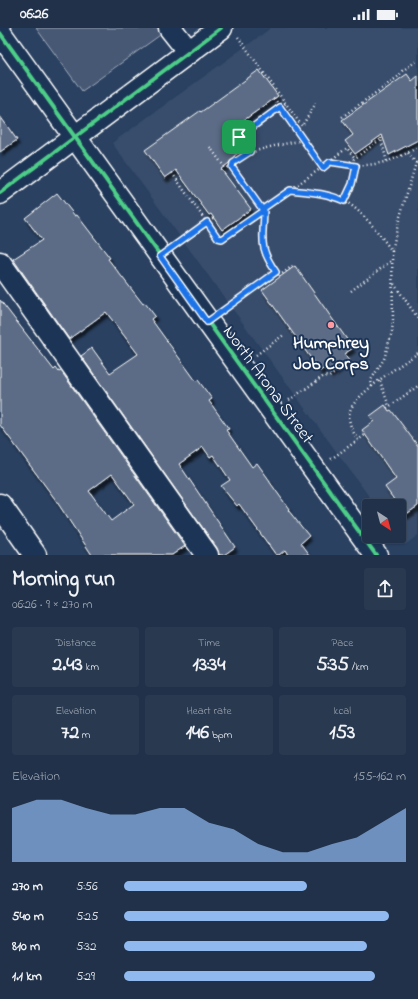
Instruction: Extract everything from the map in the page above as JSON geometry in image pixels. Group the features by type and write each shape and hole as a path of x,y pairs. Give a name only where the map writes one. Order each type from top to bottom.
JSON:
{"street":[{"path":"170,28 189,52"},
{"path":"0,193 189,52 229,31"},
{"name":"North Arona Street","path":"0,33 376,555"},
{"path":"0,263 207,555"},
{"path":"0,505 35,555"}],"path":[{"path":"229,31 286,103 302,126 316,103"},
{"path":"342,117 399,76 402,71 418,60"},
{"path":"274,98 323,168"},
{"path":"239,137 286,103"},
{"path":"233,128 250,152"},
{"path":"382,135 381,139 387,162"},
{"path":"346,165 381,139"},
{"path":"232,167 233,163 250,152 304,140"},
{"path":"210,147 225,168 232,167"},
{"path":"330,162 356,166 381,164 408,153 418,147"},
{"path":"172,173 218,238 222,239 323,168 347,148 355,158"},
{"path":"372,387 372,380 384,359 392,332 394,319 391,261 392,251 399,220 417,163 408,153"},
{"path":"344,201 352,184 356,166"},
{"path":"232,167 262,209 264,209"},
{"path":"290,190 327,195 344,201 364,218 392,251"},
{"path":"264,209 262,236 265,255 279,276 294,265"},
{"path":"160,256 213,218"},
{"path":"351,291 391,261"},
{"path":"207,322 276,272"},
{"path":"393,284 418,318"},
{"path":"240,367 285,334"},
{"path":"358,440 349,418 350,410 355,402 372,387 418,353"},
{"path":"272,412 324,376 329,377 344,367 343,365"},
{"path":"380,381 388,407 418,386"},
{"path":"315,471 365,435"}],"shaded area":[{"path":"36,28 160,28 163,33 82,91"},
{"name":"Humphrey Job Corps","path":"271,28 418,28 418,535 405,545 403,543 406,543 406,499 371,499 112,143"}],"building":[{"path":"259,70 278,96 230,130 244,149 234,156 236,158 221,169 251,209 222,230 176,170 165,178 145,150"},
{"path":"407,74 412,81 418,76 418,140 389,155 382,135 355,154 345,141 353,135 342,120"},
{"path":"0,116 17,140 0,152"},
{"path":"57,193 75,216 77,215 110,258 108,259 143,304 145,303 155,316 151,319 196,381 198,380 212,399 209,401 229,429 226,430 252,467 257,463 289,509 288,510 309,536 301,543 310,555 288,555 285,550 279,555 276,555 239,504 237,506 221,486 230,480 213,455 210,457 203,447 179,464 235,547 224,555 219,555 217,548 81,356 92,348 110,373 138,354 106,312 69,339 13,259 42,240 25,218"},
{"path":"295,266 353,348 344,354 349,361 330,374 325,368 320,371 262,290"},
{"path":"0,300 54,370 56,368 59,372 61,371 185,546 172,555 92,555 55,499 0,425","holes":["112,474 134,504 111,521 89,491"]},
{"path":"385,405 389,411 391,410 418,446 418,506 406,514 406,499 394,499 385,487 396,479 362,430 374,421 370,416"}],"cycle path":[{"path":"0,193 221,28"},
{"path":"0,33 376,555"}],"place":[{"name":"Humphrey Job Corps","path":"331,325"}],"route":[{"path":"239,137 250,152 233,163 232,167 264,210 219,240 207,222 160,256 207,322 276,272 265,255 263,246 262,236 264,215 264,210 264,208 290,190 321,193 334,196 344,201 349,193 356,166 330,162 323,168 280,107 239,137"}]}
